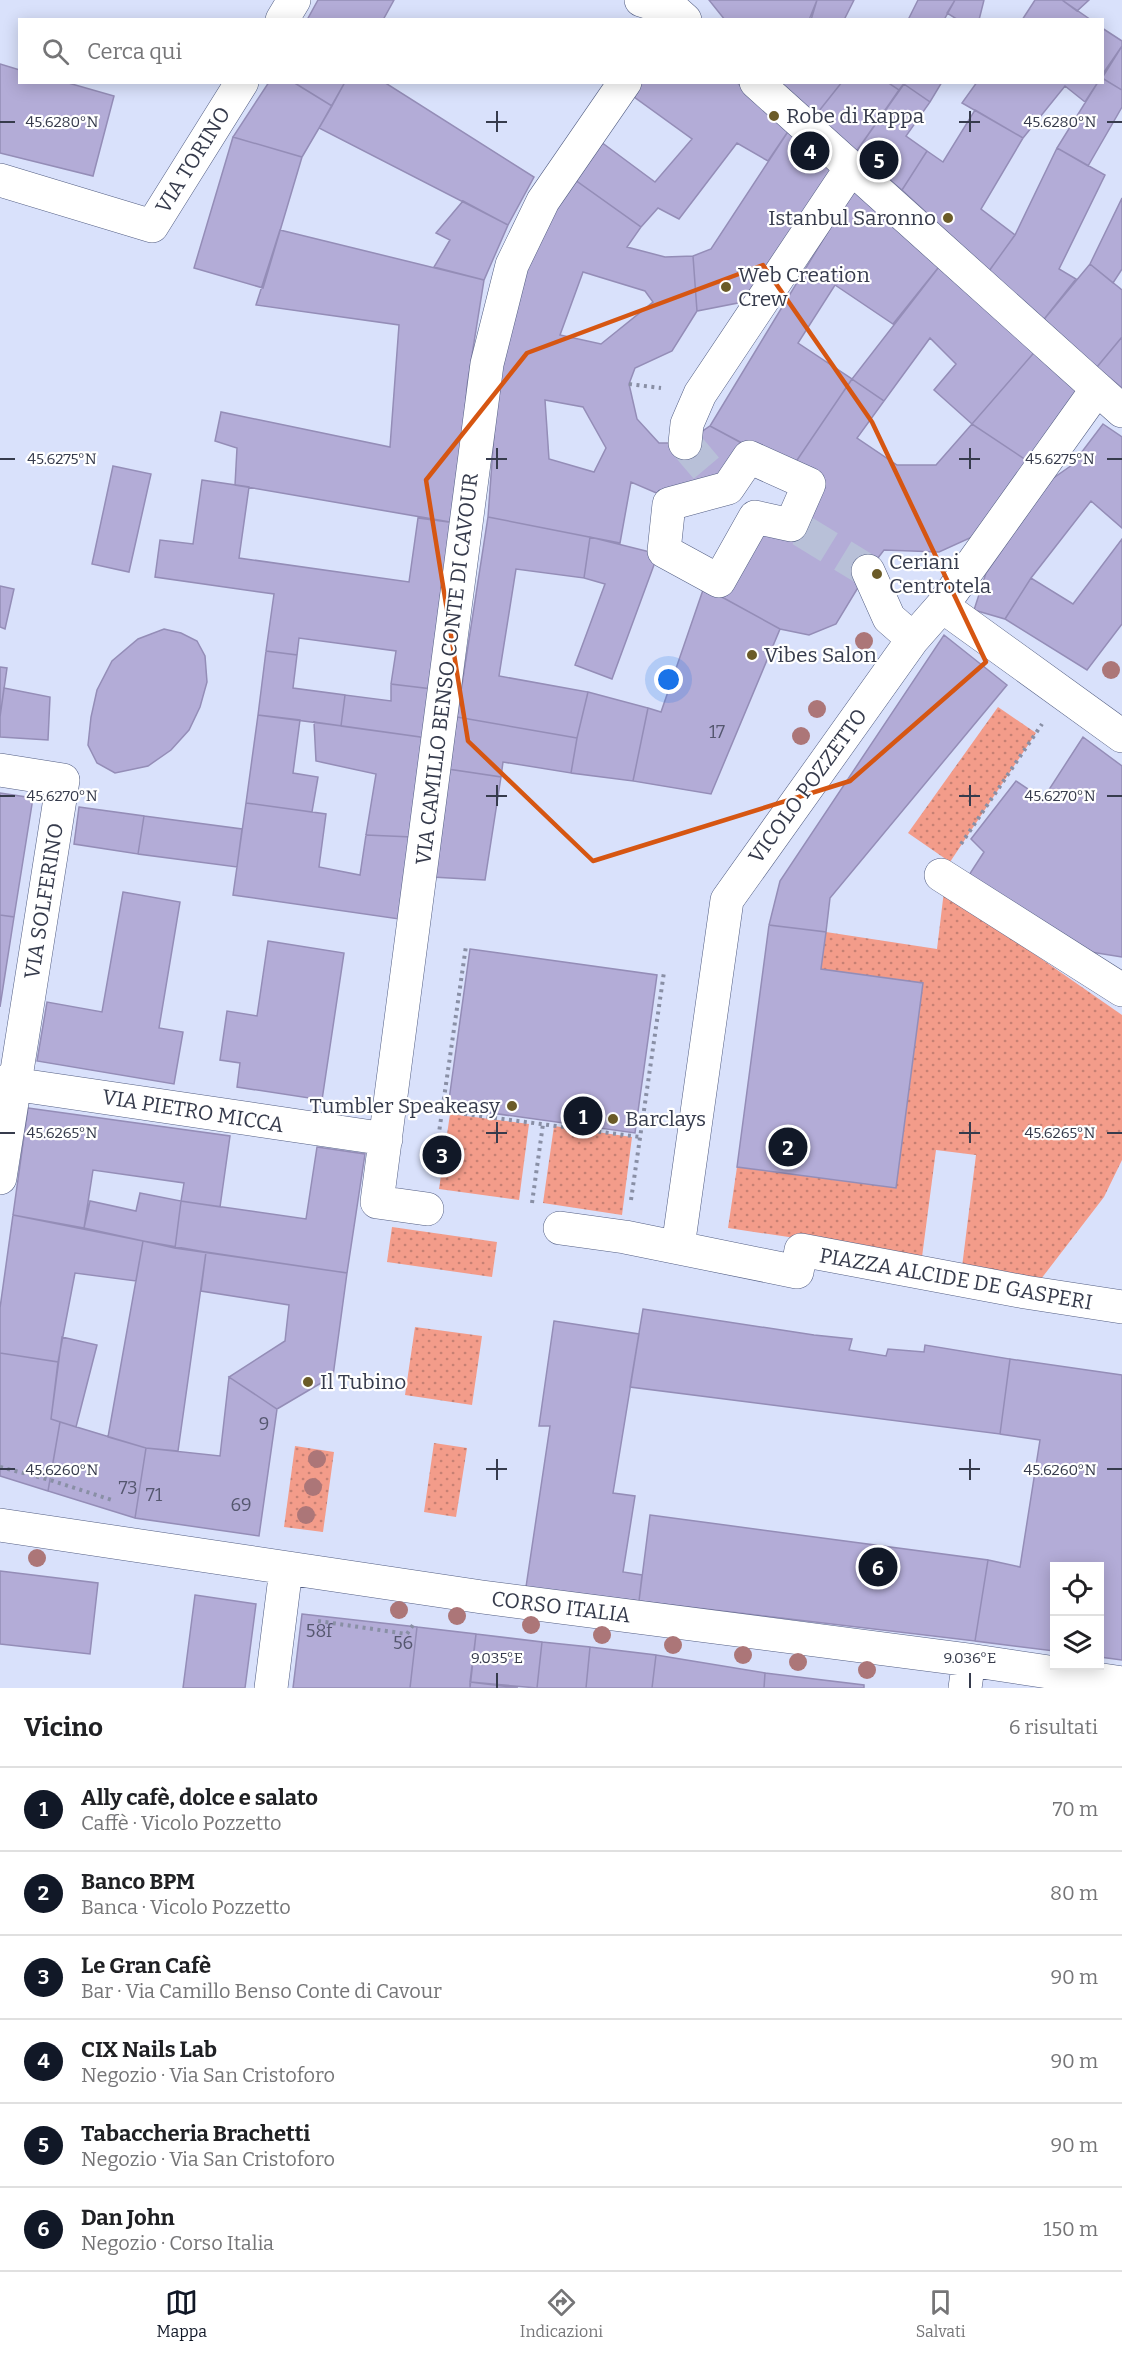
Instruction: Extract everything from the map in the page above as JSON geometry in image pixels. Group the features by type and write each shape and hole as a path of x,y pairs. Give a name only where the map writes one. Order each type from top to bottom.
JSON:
{"street":[{"path":"283,18 294,0"},
{"path":"641,0 676,17"},
{"name":"VIA TORINO","path":"0,180 152,226 241,84"},
{"name":"VIA CAMILLO BENSO CONTE DI CAVOUR","path":"427,1209 377,1202 489,354 512,265 543,201 624,84"},
{"path":"758,84 1122,411"},
{"path":"686,442 687,424 700,394 851,168"},
{"name":"VICOLO POZZETTO","path":"678,1247 727,900 913,639 942,606 1097,389"},
{"path":"749,457 809,484 796,527 755,517 720,581 664,551 669,504 723,485 749,457"},
{"path":"723,485 796,527"},
{"path":"868,571 889,618 913,639"},
{"path":"942,606 1122,736"},
{"name":"VIA SOLFERINO","path":"0,770 63,780 8,1084"},
{"path":"941,875 1122,990"},
{"path":"0,1178 8,1084"},
{"name":"VIA PIETRO MICCA","path":"8,1084 386,1139"},
{"name":"PIAZZA ALCIDE DE GASPERI","path":"560,1228 625,1237 797,1272 801,1250 1025,1292 1122,1307"},
{"name":"CORSO ITALIA","path":"0,1525 482,1597 967,1674 1122,1683"},
{"path":"271,1688 286,1569"}],"path":[{"path":"941,875 1062,694"},
{"path":"427,1209 466,946"},
{"path":"625,1237 664,972"},
{"path":"442,1111 640,1137"},
{"path":"530,1212 543,1124"},
{"path":"0,1467 50,1480 126,1505"},
{"path":"313,1620 407,1634 412,1627"}],"highlighted area":[{"path":"763,265 872,422 986,662 850,781 593,861 468,741 426,480 527,353"}],"shaded area":[{"path":"998,707 1036,733 950,862 908,833"},
{"path":"944,891 1122,1015 1122,1160 1104,1197 1041,1279 962,1267 976,1155 936,1150 922,1257 728,1228 737,1167 896,1187 923,983 821,969 826,932 937,949"},
{"path":"450,1114 529,1124 519,1200 439,1189"},
{"path":"554,1126 632,1137 622,1215 543,1203"},
{"path":"392,1227 497,1242 492,1277 387,1262"},
{"path":"415,1327 482,1336 472,1405 405,1395"},
{"path":"434,1443 467,1448 456,1517 424,1512"},
{"path":"295,1446 334,1452 323,1532 284,1527"}],"building":[{"path":"318,0 394,0 384,18 308,18"},
{"path":"709,0 817,0 810,18 723,18"},
{"path":"817,0 854,0 845,18 812,18"},
{"path":"918,0 955,0 945,18 909,18"},
{"path":"955,0 984,0 980,18 955,18 947,13"},
{"path":"1035,0 1062,0 1088,18 1023,18"},
{"path":"1062,0 1089,0 1077,11"},
{"path":"1104,29 1122,41 1122,46 1104,72"},
{"path":"1122,46 1122,90 1104,79 1104,75"},
{"path":"0,64 18,69 18,84 72,84 114,96 93,176 0,153"},
{"path":"1104,79 1122,90 1122,107 1088,166 1057,148 1097,84 1104,84"},
{"path":"268,84 296,84 332,106 302,157 233,137"},
{"path":"296,84 344,84 332,106"},
{"path":"344,84 387,84 534,177 508,225 319,128"},
{"path":"637,84 738,84 791,127 768,161 737,143 679,219 658,208 641,227 571,177 597,139 655,182 692,139 630,94"},
{"path":"782,84 840,84 815,116"},
{"path":"840,84 890,84 899,90 856,152 815,116"},
{"path":"890,84 904,84 899,90"},
{"path":"904,84 941,84 930,102"},
{"path":"904,84 930,102 906,136 927,151 902,190 856,152"},
{"path":"976,84 1097,84 1085,102 1065,86 1023,138 962,103"},
{"path":"975,110 1023,138 981,209 1015,235 989,271 902,190 927,151 943,162"},
{"path":"791,127 833,168 748,301 697,311 693,256 711,249"},
{"path":"233,137 302,157 263,288 194,268"},
{"path":"1057,148 1105,175 1059,269 1076,279 1041,323 989,271 1015,235"},
{"path":"571,177 641,227 627,247 665,257 693,256 697,311 672,351 635,368 629,384 637,419 659,443 685,443 710,426 749,447 718,482 668,498 631,482 620,543 488,517 499,366 540,221","holes":["583,272 645,291 653,302 601,344 560,335","545,400 583,407 606,448 594,472 549,459"]},
{"path":"855,187 942,263 893,324 835,285 798,343 852,379 791,469 710,426"},
{"path":"1122,198 1122,269 1113,283 1090,264"},
{"path":"463,201 508,225 484,280 434,267 450,240 436,233"},
{"path":"280,230 484,280 467,386 456,523 235,485 237,448 215,441 221,412 390,447 399,325 256,305"},
{"path":"942,263 1038,348 972,424 934,390 956,364 930,338 884,401 852,379"},
{"path":"1090,264 1122,290 1122,337 1097,367 1041,323"},
{"path":"1122,337 1122,388 1097,367"},
{"path":"1038,348 1082,388 1035,466 972,424"},
{"path":"852,379 884,401 857,438 897,465 936,465 972,424 1035,466 992,528 939,552 884,550 868,571 836,624 809,635 780,629 720,596 759,523 818,486 791,469"},
{"path":"1103,424 1122,437 1122,528 1091,501 1031,578 1005,619 974,610 986,573 1052,479 1072,465"},
{"path":"113,466 151,474 129,572 92,564"},
{"path":"202,480 249,487 239,558 409,582 418,518 456,523 432,689 391,684 396,651 299,638 297,655 266,651 274,594 155,577 160,540 193,544"},
{"path":"488,517 590,537 584,578 516,569 499,676 588,692 577,738 457,717"},
{"path":"590,537 658,554 612,679 575,665 605,584 584,578"},
{"path":"1122,539 1122,624 1087,670 1005,619 1031,578 1073,604"},
{"path":"0,586 14,589 5,629 0,627"},
{"path":"703,590 720,596 780,629 711,794 633,781 648,708 661,712"},
{"path":"164,629 181,633 197,641 205,656 207,682 200,707 189,730 171,750 148,766 115,773 97,763 88,745 97,690 112,661 138,639"},
{"path":"944,635 1007,685 830,898 826,932 769,925 780,881"},
{"path":"266,651 297,655 293,688 345,695 341,726 258,715"},
{"path":"0,667 7,668 0,717"},
{"path":"391,684 432,689 427,738 341,726 345,695 391,701"},
{"path":"4,688 50,697 48,740 0,737"},
{"path":"588,692 648,708 633,781 571,773"},
{"path":"258,715 300,720 293,773 318,777 312,812 246,803"},
{"path":"457,717 577,738 571,773 503,762 501,777 448,769"},
{"path":"314,722 427,738 412,837 366,835 376,774 316,761"},
{"path":"1083,737 1122,766 1122,957 1066,948 969,875 984,852 971,839 1016,781 1043,799"},
{"path":"448,769 501,777 485,880 432,877"},
{"path":"0,793 33,798 14,917 0,915"},
{"path":"246,803 326,814 319,867 360,875 366,835 412,837 399,919 233,895"},
{"path":"79,807 144,816 138,854 74,844"},
{"path":"144,816 242,829 237,867 138,854"},
{"path":"123,892 180,902 159,1028 183,1032 174,1084 37,1061 47,1002 102,1012"},
{"path":"0,915 14,917 0,1007"},
{"path":"769,925 826,932 821,969 923,983 896,1188 737,1167"},
{"path":"268,941 344,953 322,1100 237,1087 240,1063 220,1060 227,1011 257,1016"},
{"path":"470,949 657,975 635,1133 448,1107"},
{"path":"28,1108 230,1136 220,1207 181,1201 184,1183 93,1170 84,1228 13,1215"},
{"path":"317,1147 365,1154 347,1273 175,1248 181,1201 306,1219"},
{"path":"140,1193 181,1201 175,1248 84,1228 90,1201 136,1211"},
{"path":"13,1215 143,1241 136,1281 75,1273 58,1362 0,1353 0,1308"},
{"path":"143,1241 206,1252 178,1451 146,1448 108,1437"},
{"path":"206,1252 347,1273 333,1376 277,1409 229,1377 285,1341 289,1305 201,1291"},
{"path":"643,1309 852,1339 849,1350 886,1356 888,1349 924,1352 925,1345 1010,1359 1000,1434 630,1387"},
{"path":"554,1321 639,1334 613,1493 635,1496 623,1572 642,1575 639,1601 526,1587 550,1426 539,1426"},
{"path":"62,1337 97,1345 76,1427 51,1419"},
{"path":"0,1353 58,1362 51,1419 60,1422 48,1491 0,1476"},
{"path":"1010,1359 1122,1375 1122,1660 1104,1658 1104,1562 1050,1562 1050,1650 975,1641 988,1560 1020,1567 1040,1440 1000,1434"},
{"path":"229,1377 277,1409 259,1536 135,1518 146,1448 220,1456"},
{"path":"60,1422 146,1448 135,1518 48,1491"},
{"path":"650,1515 988,1560 975,1641 639,1601"},
{"path":"0,1571 98,1583 90,1654 0,1644"},
{"path":"195,1595 256,1604 245,1688 183,1688"},
{"path":"302,1614 417,1627 410,1688 293,1688"},
{"path":"417,1627 476,1634 470,1688 410,1688"},
{"path":"476,1634 542,1642 537,1688 470,1682"},
{"path":"542,1642 590,1647 586,1688 537,1688"},
{"path":"590,1647 656,1655 652,1688 586,1688"},
{"path":"656,1655 765,1673 764,1688 652,1688"},
{"path":"765,1673 864,1685 864,1688 764,1688"},
{"path":"470,1682 518,1688 470,1688"}],"tunnel":[{"path":"685,443 718,482"},
{"path":"801,530 868,571"}],"place":[{"name":"Robe di Kappa","path":"774,116"},
{"name":"CIX Nails Lab","path":"810,151"},
{"name":"Tabaccheria Brachetti","path":"879,160"},
{"name":"Istanbul Saronno","path":"948,218"},
{"name":"Web Creation Crew","path":"726,287"},
{"name":"Ceriani Centrotela","path":"877,574"},
{"name":"Vibes Salon","path":"752,655"},
{"name":"Tumbler Speakeasy","path":"512,1106"},
{"name":"Ally cafè, dolce e salato","path":"583,1116"},
{"name":"Barclays","path":"613,1119"},
{"name":"Banco BPM","path":"788,1147"},
{"name":"Le Gran Cafè","path":"442,1155"},
{"name":"Il Tubino","path":"308,1382"},
{"name":"Dan John","path":"878,1567"}]}
